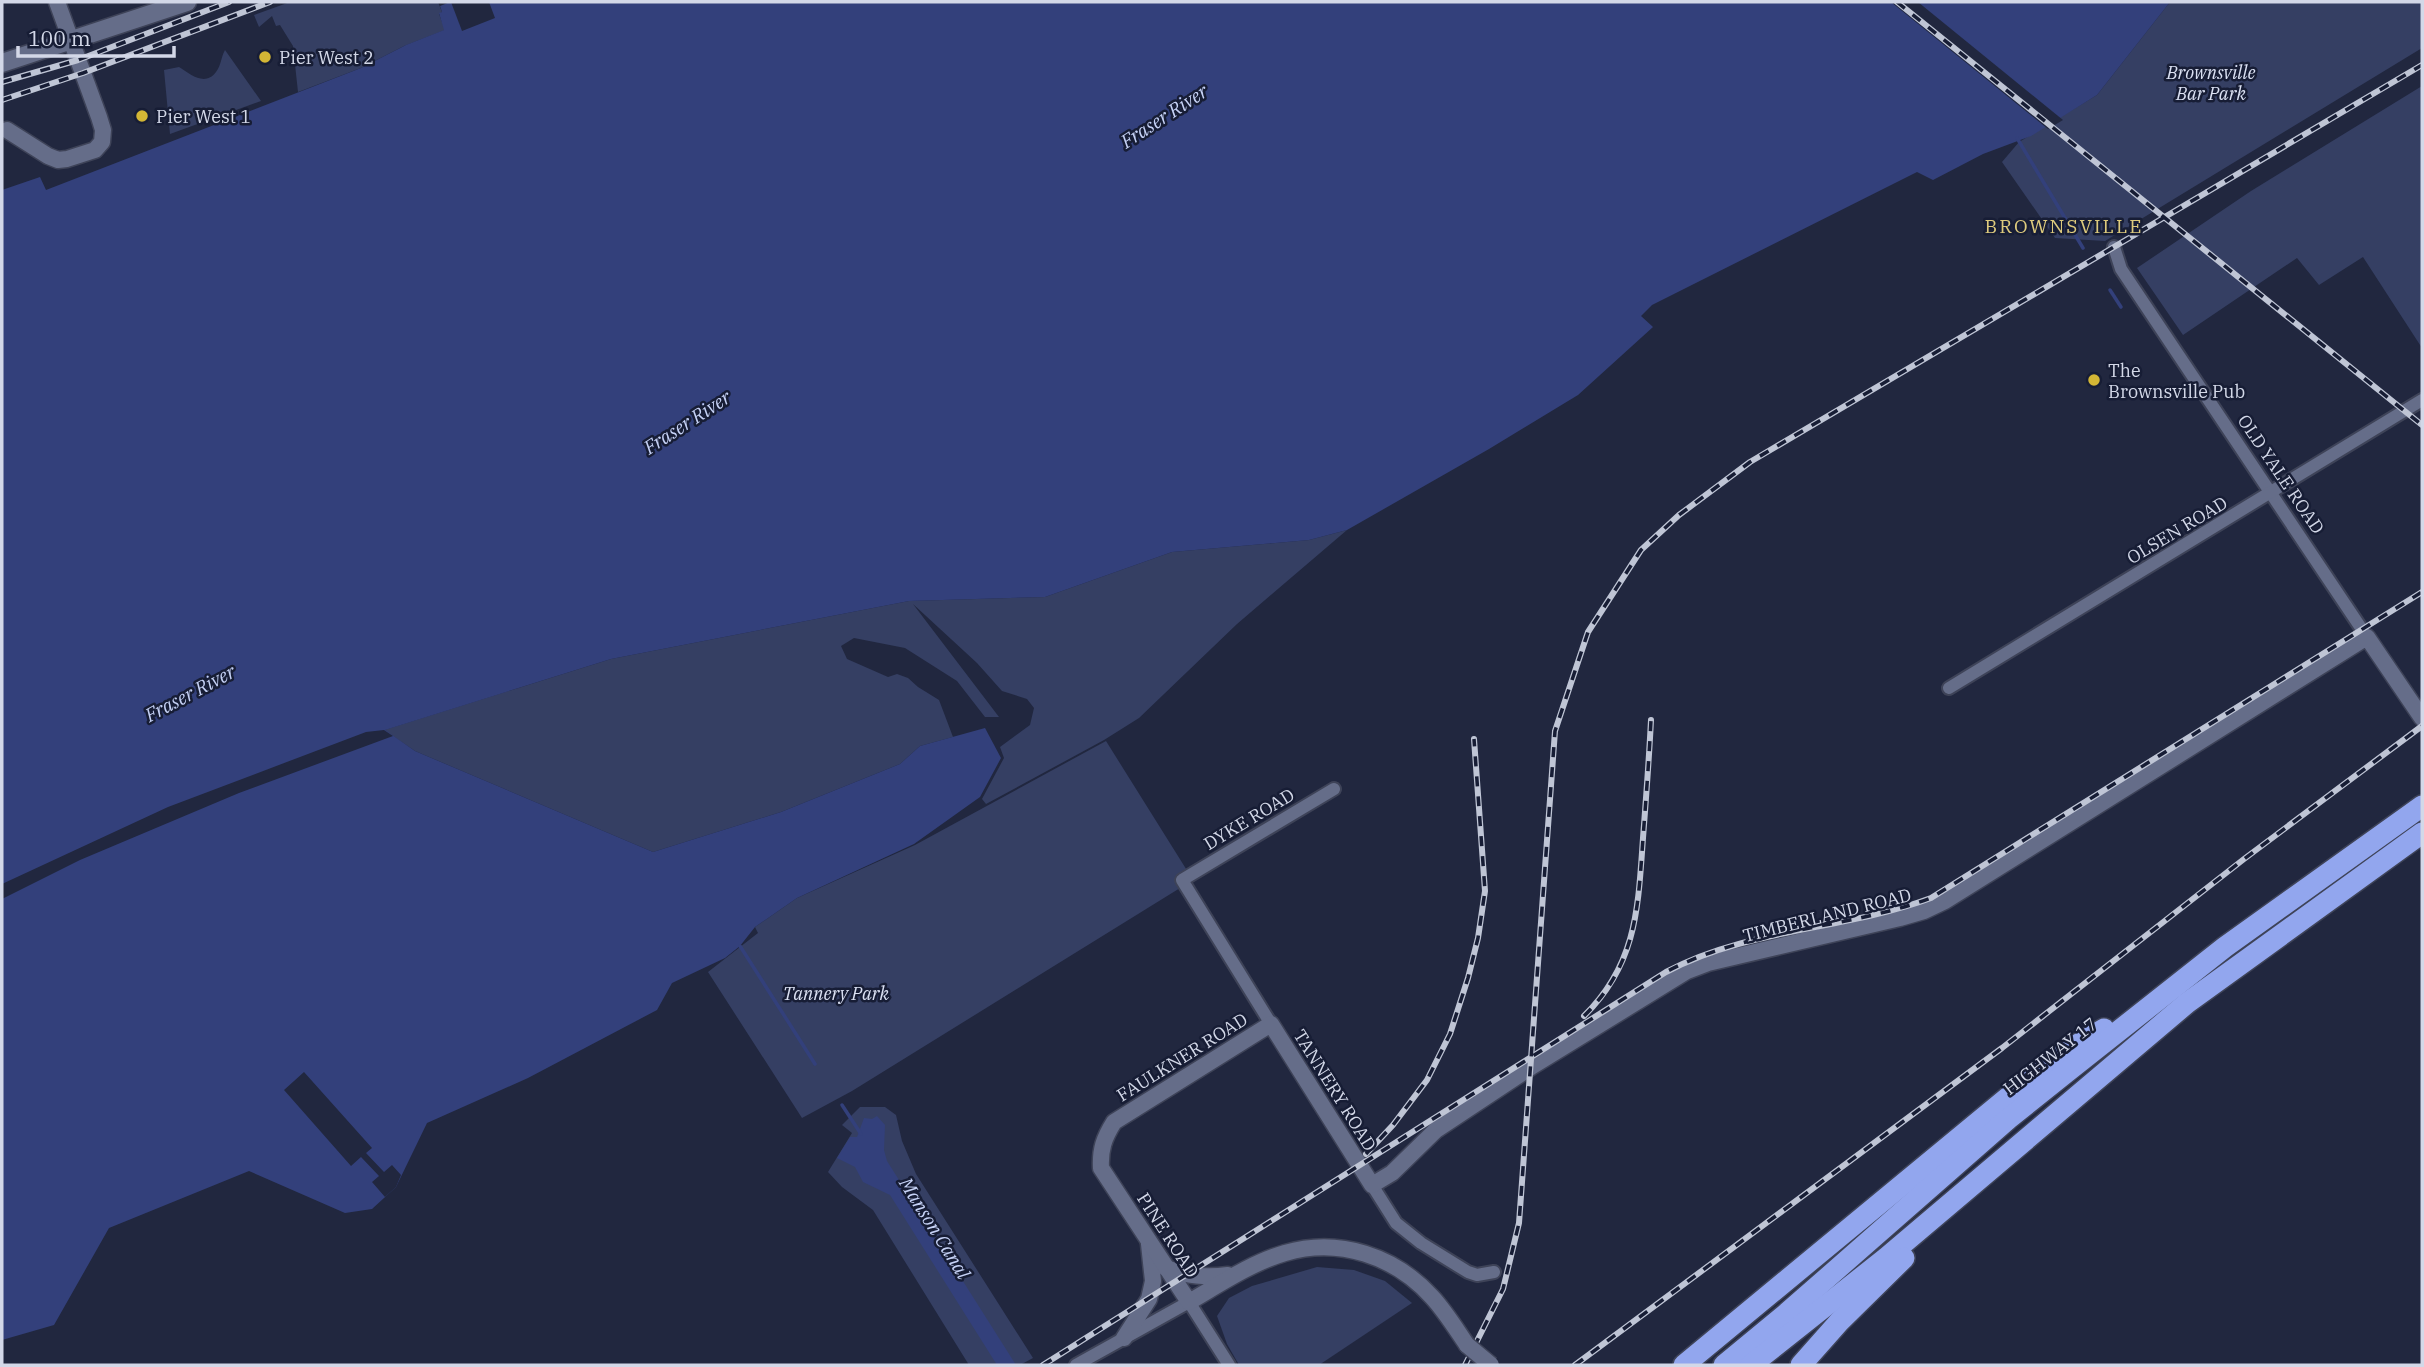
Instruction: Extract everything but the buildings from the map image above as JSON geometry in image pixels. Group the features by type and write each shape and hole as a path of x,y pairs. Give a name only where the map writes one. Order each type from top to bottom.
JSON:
{"highway":[{"name":"HIGHWAY 17","path":"1724,1365 2008,1119 2225,947 2422,806"},
{"path":"1751,1365 1961,1196 2187,1003 2422,833"},
{"path":"1684,1365 2058,1056 2175,986"},
{"path":"1801,1365 1961,1196"}],"main road":[{"path":"2,64 187,2"}],"street":[{"path":"3,135 26,141 48,156 63,160 95,150 102,142 103,130 99,117 57,2"},
{"name":"OLD YALE ROAD","path":"2114,247 2121,269 2422,718"},
{"name":"OLSEN ROAD","path":"1949,688 2422,400"},
{"name":"TIMBERLAND ROAD","path":"1372,1185 1392,1173 1436,1130 1531,1067 1687,971 1708,963 1900,918 1945,901 2367,637"},
{"name":"DYKE ROAD","path":"1182,880 1334,789"},
{"name":"TANNERY ROAD","path":"1182,880 1396,1223 1414,1238 1468,1272 1477,1275 1494,1272"},
{"name":"FAULKNER ROAD","path":"1114,1122 1271,1024"},
{"name":"PINE ROAD","path":"1114,1122 1102,1143 1101,1168 1229,1365"},
{"path":"1124,1338 1149,1299 1153,1282 1149,1243"},
{"path":"1076,1365 1236,1274 1285,1253 1312,1247 1366,1253 1392,1264 1413,1279 1446,1314 1467,1345 1491,1365"},
{"path":"1166,1268 1207,1278 1236,1274"},
{"path":"1467,1345 1472,1365"}],"green space":[{"path":"290,2 438,2 445,30 404,46 361,68 298,92 293,46 280,25 276,26 272,16 259,27 254,15"},
{"name":"Brownsville Bar Park","path":"2170,2 2422,2 2422,48 2105,241 2055,238 2002,162 2019,142 2097,95"},
{"path":"225,50 261,101 170,134 164,70 179,67 193,76 207,79 218,70"},
{"path":"2422,86 2422,348 2363,257 2319,285 2297,258 2183,335 2137,268 2251,191"},
{"path":"1347,530 1237,624 1139,718 986,804 982,799 1004,758 1000,747 1030,725 1034,708 1027,699 1002,691 977,663 913,604 999,717 985,717 957,681 905,648 854,638 841,646 847,659 888,677 897,674 908,678 939,700 953,737 920,746 900,764 781,812 653,852 415,751 384,730 611,659 909,601 1045,597 1172,552 1309,540"},
{"name":"Tannery Park","path":"1106,741 1193,880 852,1091 802,1118 708,972 758,933 755,927 797,898 915,845"},
{"path":"860,1107 885,1107 896,1115 902,1141 916,1174 1033,1358 1020,1365 969,1365 873,1210 842,1187 828,1172 852,1133 842,1125"},
{"path":"1317,1267 1354,1270 1385,1281 1412,1303 1319,1365 1239,1365 1227,1344 1217,1316 1229,1298 1252,1286"}],"water":[{"name":"Fraser River","path":"450,2 2170,2 2097,95 2031,136 1983,154 1933,180 1917,172 1652,305 1641,316 1653,327 1578,395 1347,530 1309,540 1172,552 1045,597 909,601 611,659 385,730 415,751 653,852 781,812 900,764 920,746 985,728 1001,758 980,797 914,844 797,898 755,927 740,946 725,958 672,983 657,1010 528,1078 427,1123 396,1187 372,1209 345,1213 249,1171 109,1228 54,1325 2,1340 2,190 40,177 46,190 361,68 406,45 444,30 439,13 442,12 440,6"},
{"path":"877,1116 885,1125 884,1150 887,1161 1016,1365 997,1365 890,1195 863,1182 855,1167 837,1158 850,1137 857,1137 864,1118 872,1119"}],"pier":[{"path":"451,2 489,2 495,18 462,31"},
{"path":"1891,2 1918,2 2063,120 2048,129"},
{"path":"384,730 393,736 239,793 80,860 2,899 2,884 168,807 366,732"},
{"path":"304,1072 372,1148 366,1153 384,1172 392,1165 401,1175 396,1187 385,1197 372,1182 379,1176 361,1157 351,1166 284,1090"}],"waterway":[{"path":"2017,138 2083,248"},
{"path":"2110,290 2121,307"},
{"name":"Manson Canal","path":"740,946 815,1064"},
{"name":"Manson Canal","path":"842,1105 861,1134"}],"railway":[{"path":"2,82 78,60 229,2"},
{"path":"2,100 83,73 270,2"},
{"path":"1897,2 2422,425"},
{"path":"1465,1365 1503,1289 1519,1223 1555,731 1588,632 1641,550 1679,515 1750,462 2422,65"},
{"path":"1043,1365 1666,972 1730,946 1865,917 1931,898 2422,592"},
{"path":"1584,1016 1615,976 1632,934 1639,888 1651,720"},
{"path":"1575,1365 2002,1048 2244,859 2422,726"},
{"path":"1366,1154 1393,1125 1427,1080 1450,1034 1468,978 1478,938 1485,891 1474,739"}],"place":[{"name":"Pier West 2","path":"265,57"},
{"name":"Pier West 1","path":"142,116"},
{"name":"The Brownsville Pub","path":"2094,380"}],"district":[{"name":"BROWNSVILLE","path":"2064,226"}]}
